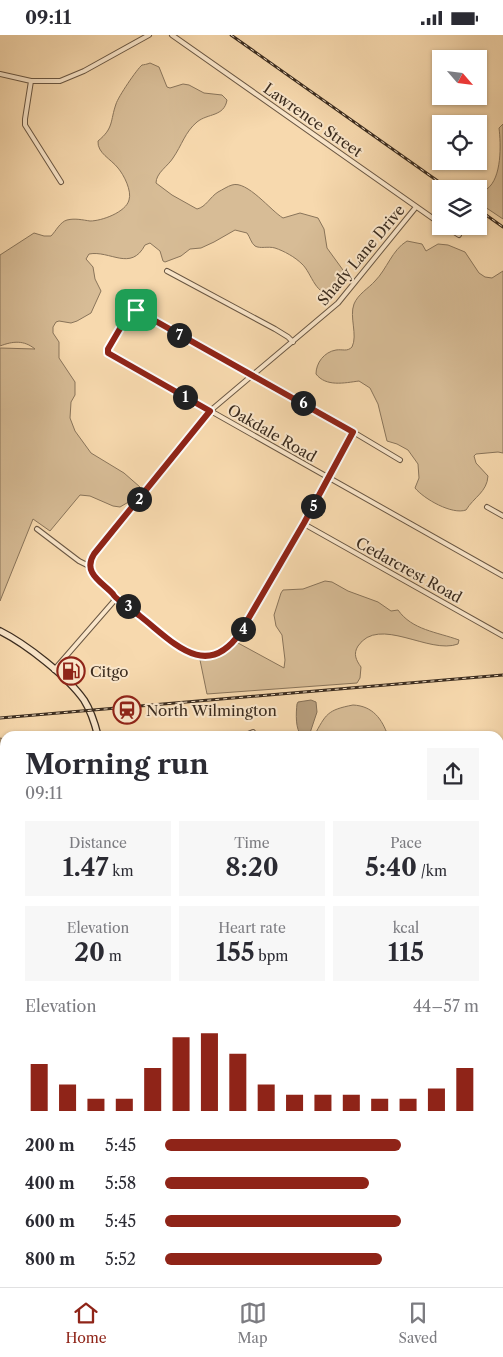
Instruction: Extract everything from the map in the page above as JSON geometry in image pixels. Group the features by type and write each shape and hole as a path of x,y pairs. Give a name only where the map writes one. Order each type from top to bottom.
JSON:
{"main road":[{"path":"0,631 24,645 71,685 89,710 96,731"}],"street":[{"path":"0,74 31,81 57,81 68,78 149,35"},
{"name":"Lawrence Street","path":"172,35 432,218"},
{"path":"31,81 24,124 61,181"},
{"name":"Shady Lane Drive","path":"90,566 94,554 210,411 338,303 416,207"},
{"path":"167,271 276,329 293,342"},
{"name":"Oakdale Road","path":"253,375 134,310 128,315 108,349 108,353 328,479 503,576"},
{"path":"253,375 400,460"},
{"path":"37,529 79,561 90,566 92,573 114,597 187,652 199,656 214,654 230,645 240,633 304,523 353,432"},
{"path":"487,507 503,516"},
{"name":"Cedarcrest Road","path":"304,523 503,636"},
{"path":"54,670 112,604 114,597"}],"shaded area":[{"path":"150,63 159,67 167,87 170,88 183,84 189,85 204,93 222,95 227,100 223,109 201,119 193,126 173,158 158,176 156,183 172,195 197,209 218,192 230,186 238,185 252,191 283,218 300,213 318,218 324,229 327,248 343,270 344,276 334,292 323,292 315,284 306,268 296,259 275,248 255,246 247,233 235,230 201,248 190,249 181,256 165,262 160,251 150,243 145,245 139,253 127,259 89,254 86,259 93,267 95,279 101,291 91,313 71,323 56,322 53,327 53,333 59,342 59,358 75,382 75,395 71,402 70,418 75,431 91,453 124,473 140,487 132,500 120,507 90,496 80,495 50,531 33,519 0,601 0,348 35,349 27,344 18,342 0,346 0,255 34,233 51,236 67,220 90,221 101,219 119,212 127,204 130,196 125,179 118,168 102,152 98,141 107,132 116,104 128,83 142,65"},
{"path":"503,124 503,219 487,208 487,189 492,184 498,169 500,151 499,128"},
{"path":"407,241 422,244 426,251 438,244 448,245 465,252 479,273 485,277 492,278 503,271 503,453 476,454 474,456 476,463 488,476 483,490 466,510 453,510 439,505 425,497 415,488 419,478 418,464 408,450 387,441 378,404 370,388 359,381 341,383 325,381 316,374 319,362 328,353 336,350 347,350 352,347 354,337 352,315 356,300 373,284 393,254"},
{"path":"325,581 332,582 348,591 378,602 391,611 398,610 410,622 459,640 458,644 446,646 433,645 405,637 378,634 367,637 356,649 356,657 361,667 360,678 357,683 207,694 200,660 211,659 220,655 238,643 284,668 282,635 276,626 274,615 281,593 283,590 303,589"},
{"path":"311,700 316,702 317,712 311,731 299,731 296,716 298,702"},
{"path":"353,705 366,708 380,719 386,731 317,731 328,714"}],"railway":[{"path":"231,35 436,180"},
{"path":"487,216 503,227"},
{"path":"0,718 503,675"}],"place":[{"name":"Citgo","path":"71,671"},
{"name":"North Wilmington","path":"127,710"}],"route":[{"path":"136,310 353,432 304,523 240,633 226,648 207,656 195,655 182,649 131,608 114,597 92,573 90,568 90,562 94,554 210,411 108,353 108,349 130,312 136,310"}]}
